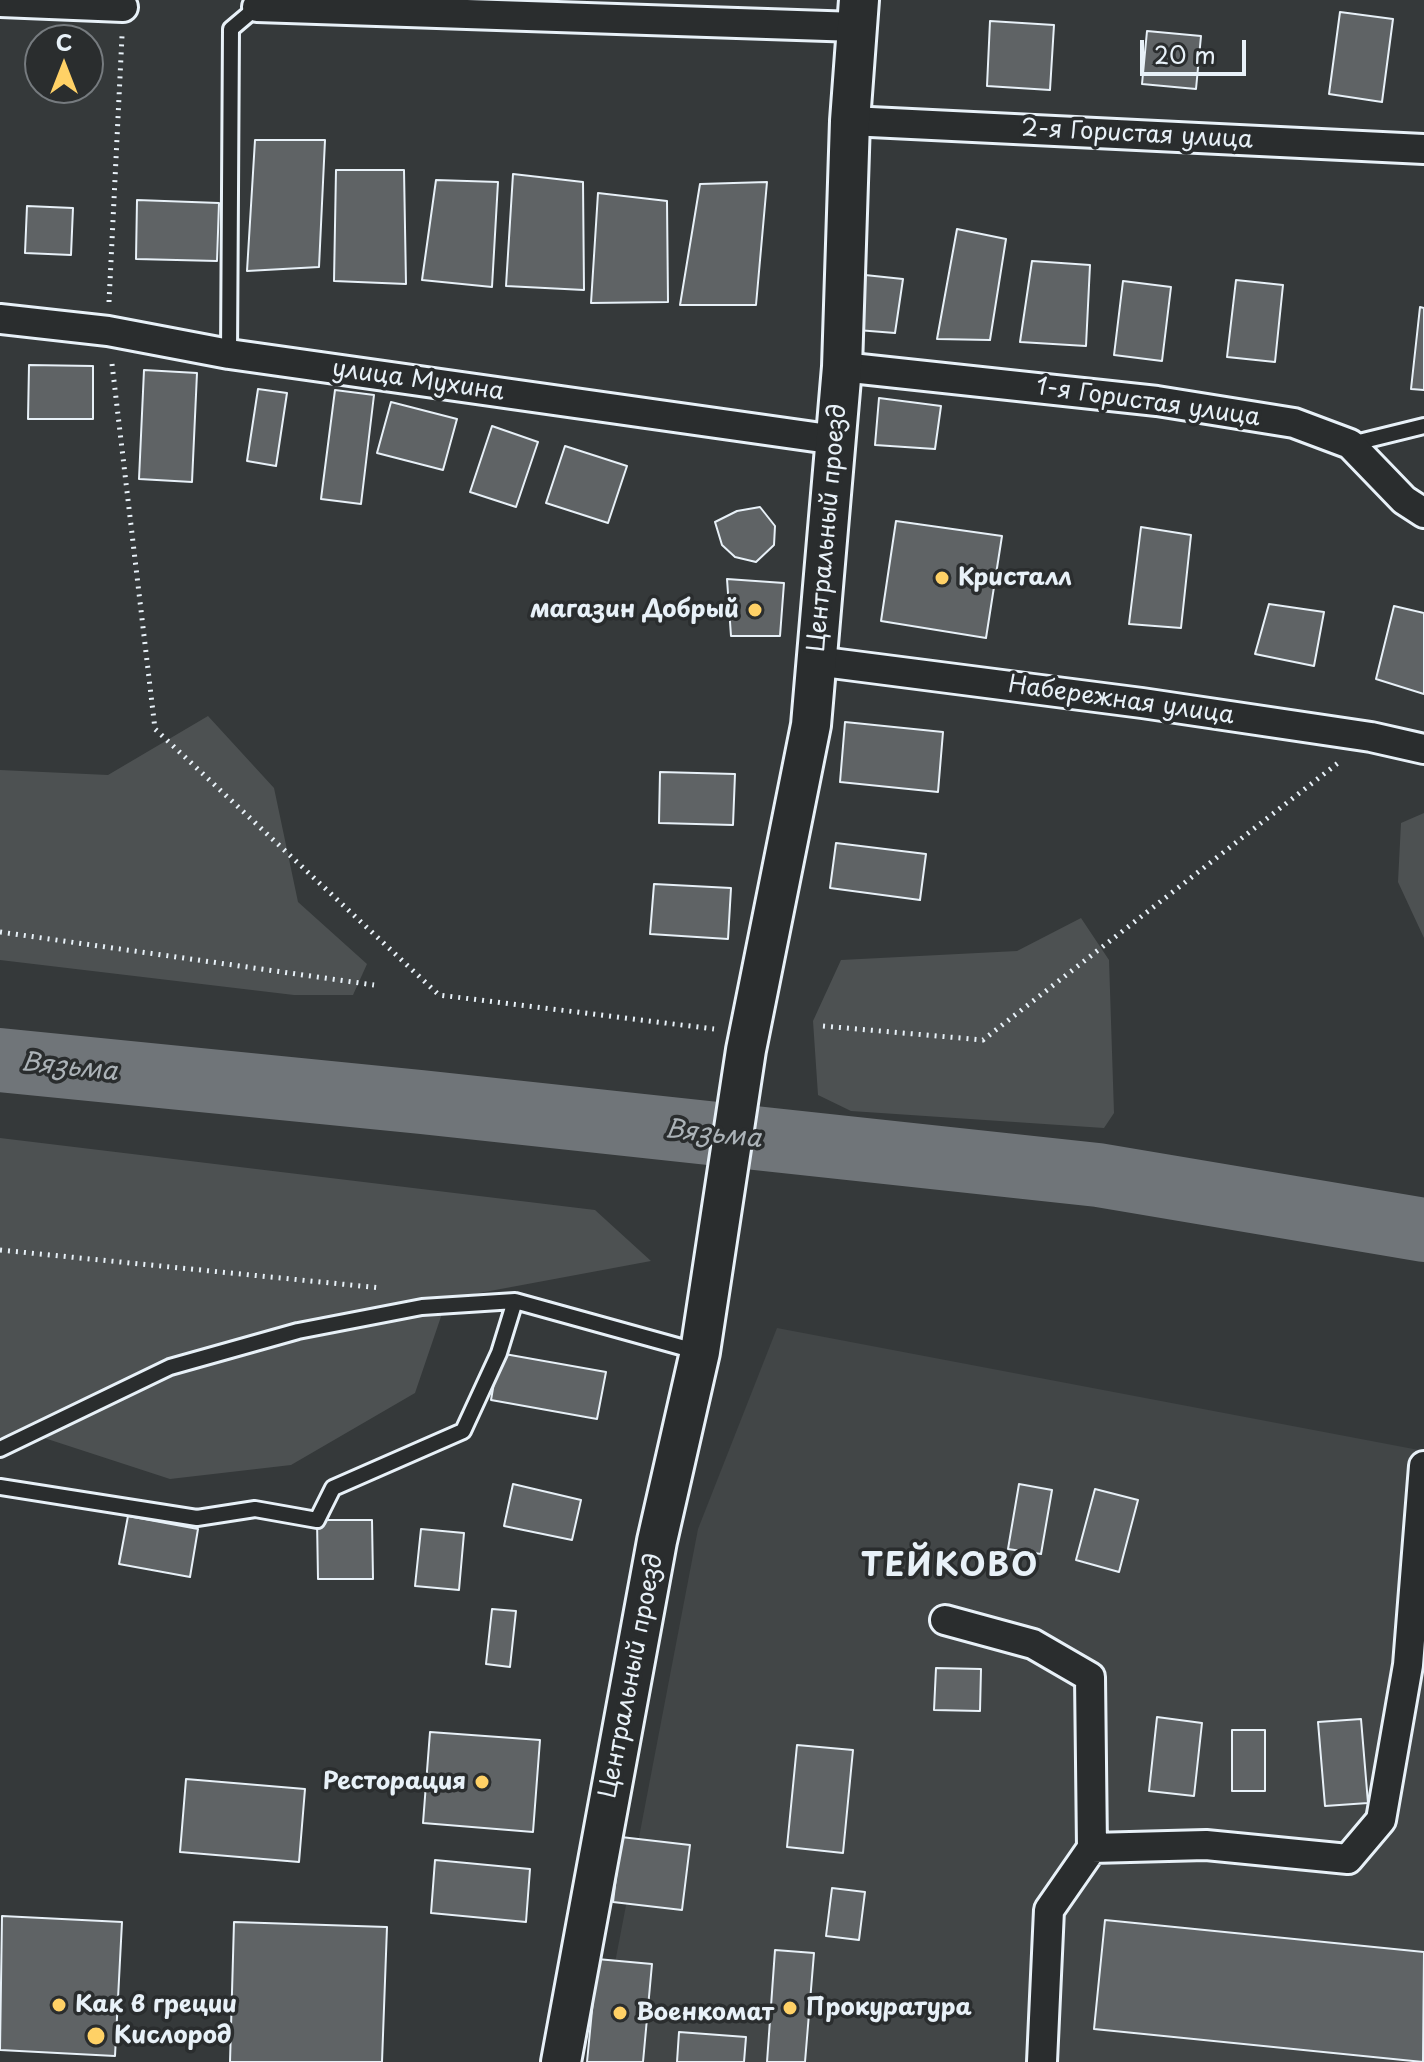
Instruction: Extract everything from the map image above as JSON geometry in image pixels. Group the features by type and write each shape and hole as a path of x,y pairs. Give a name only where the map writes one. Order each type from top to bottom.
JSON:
{"street":[{"path":"0,2 131,4"},
{"path":"257,7 858,14"},
{"name":"Центральный проезд","path":"561,2062 657,1541 711,1291 732,1040 811,725 842,367 850,121 858,14"},
{"name":"2-я Гористая улица","path":"850,121 1424,149"},
{"name":"улица Мухина","path":"0,319 108,331 229,354 836,440"},
{"name":"1-я Гористая улица","path":"842,367 1157,401 1294,423 1350,444 1404,500 1424,513"},
{"name":"Набережная улица","path":"816,661 1142,703 1371,737 1424,749"},
{"path":"1092,1848 1206,1845 1348,1859 1381,1820 1393,1759 1408,1665 1424,1466"},
{"path":"945,1620 1033,1644 1090,1677 1092,1848 1049,1910 1042,2062"}],"lane":[{"path":"229,354 231,29 257,7"},
{"path":"1350,444 1424,426"},
{"path":"0,1449 170,1367 298,1331 422,1307 515,1301 700,1352"},
{"path":"0,1487 197,1518 255,1509 317,1520 333,1488 463,1431 499,1353 515,1301"}],"path":[{"path":"131,4 108,331 155,729 439,995 732,1040"},
{"path":"823,1026 983,1040 1371,737"},
{"path":"0,932 374,985"},
{"path":"0,1250 390,1289"}],"shaded area":[{"path":"208,716 274,788 298,902 367,964 353,995 294,995 0,960 0,770 108,775"},
{"path":"1424,813 1424,938 1398,882 1401,823"},
{"path":"1081,918 1109,960 1114,1113 1104,1128 851,1111 818,1095 813,1021 841,960 1017,951"},
{"path":"0,1138 595,1210 651,1261 447,1299 415,1393 291,1465 170,1479 32,1434 0,1437"},
{"path":"777,1328 1424,1451 1424,2062 596,2062 698,1529"}],"building":[{"path":"1340,12 1393,19 1382,102 1329,94"},
{"path":"990,21 1054,25 1050,90 987,86"},
{"path":"1147,31 1201,36 1196,89 1142,84"},
{"path":"255,140 325,140 319,267 247,271"},
{"path":"336,170 404,170 406,284 334,281"},
{"path":"513,174 583,182 584,290 506,286"},
{"path":"436,180 498,182 492,287 422,280"},
{"path":"767,182 756,305 680,305 700,184"},
{"path":"598,193 667,201 668,302 591,303"},
{"path":"137,200 219,203 217,261 136,259"},
{"path":"27,206 73,208 71,255 25,253"},
{"path":"957,229 1006,239 990,340 937,339"},
{"path":"1032,261 1090,265 1086,346 1020,342"},
{"path":"865,275 903,279 895,333 857,330"},
{"path":"1236,280 1283,285 1275,362 1227,357"},
{"path":"1123,281 1171,287 1162,361 1114,355"},
{"path":"1420,307 1424,308 1424,390 1411,389"},
{"path":"29,365 93,366 93,419 28,419"},
{"path":"144,370 197,373 192,482 139,479"},
{"path":"258,389 287,393 276,466 247,461"},
{"path":"335,390 374,395 361,504 321,499"},
{"path":"879,398 941,406 935,449 875,445"},
{"path":"391,402 457,419 443,470 377,453"},
{"path":"492,426 538,442 516,507 470,492"},
{"path":"565,446 627,466 608,523 546,503"},
{"path":"760,507 775,526 774,545 756,562 735,557 722,545 715,522 737,511"},
{"name":"Кристалл","path":"896,521 1002,536 986,638 881,621"},
{"path":"1141,527 1191,535 1181,628 1129,624"},
{"name":"магазин Добрый","path":"727,579 784,583 780,636 731,636"},
{"path":"1269,604 1324,612 1314,666 1255,654"},
{"path":"1394,606 1424,613 1424,694 1376,679"},
{"path":"845,722 943,732 938,792 840,782"},
{"path":"660,772 735,774 733,825 659,823"},
{"path":"836,843 926,854 920,900 830,888"},
{"path":"654,884 731,888 728,939 650,934"},
{"path":"499,1353 606,1372 597,1419 491,1400"},
{"path":"513,1484 581,1500 572,1540 504,1526"},
{"path":"1019,1484 1052,1490 1041,1554 1008,1549"},
{"path":"1095,1489 1138,1500 1119,1572 1076,1560"},
{"path":"128,1516 198,1529 190,1577 119,1564"},
{"path":"317,1520 372,1520 373,1579 318,1579"},
{"path":"421,1529 464,1533 459,1590 415,1586"},
{"path":"492,1609 516,1611 510,1667 486,1664"},
{"path":"936,1668 981,1669 980,1711 934,1710"},
{"path":"1157,1717 1202,1723 1194,1796 1149,1791"},
{"path":"1361,1719 1368,1803 1325,1806 1318,1722"},
{"path":"1232,1730 1265,1730 1265,1791 1232,1791"},
{"name":"Ресторация","path":"430,1732 540,1740 533,1832 423,1823"},
{"path":"797,1745 853,1750 843,1853 787,1847"},
{"path":"186,1779 305,1789 299,1862 180,1852"},
{"path":"621,1837 690,1845 682,1910 613,1902"},
{"path":"435,1860 530,1869 526,1922 431,1913"},
{"path":"832,1888 865,1892 859,1940 826,1936"},
{"name":"Как в греции","path":"2,1916 122,1922 115,2056 0,2050"},
{"path":"1105,1920 1424,1952 1423,2062 1094,2029"},
{"path":"234,1922 387,1927 382,2062 230,2062"},
{"name":"Прокуратура","path":"775,1950 814,1953 805,2062 767,2062"},
{"name":"Военкомат","path":"597,1959 652,1964 643,2062 587,2062"},
{"path":"679,2032 746,2037 744,2062 677,2062"}],"waterway":[{"name":"Вязьма","path":"0,1060 1098,1175 1424,1230"}],"place":[{"name":"Кристалл","path":"942,578"},
{"name":"магазин Добрый","path":"755,610"},
{"name":"Ресторация","path":"482,1782"},
{"name":"Как в греции","path":"59,2005"},
{"name":"Прокуратура","path":"790,2008"},
{"name":"Военкомат","path":"620,2013"},
{"name":"Кислород","path":"96,2036"}],"district":[{"name":"ТЕЙКОВО","path":"950,1567"}]}
